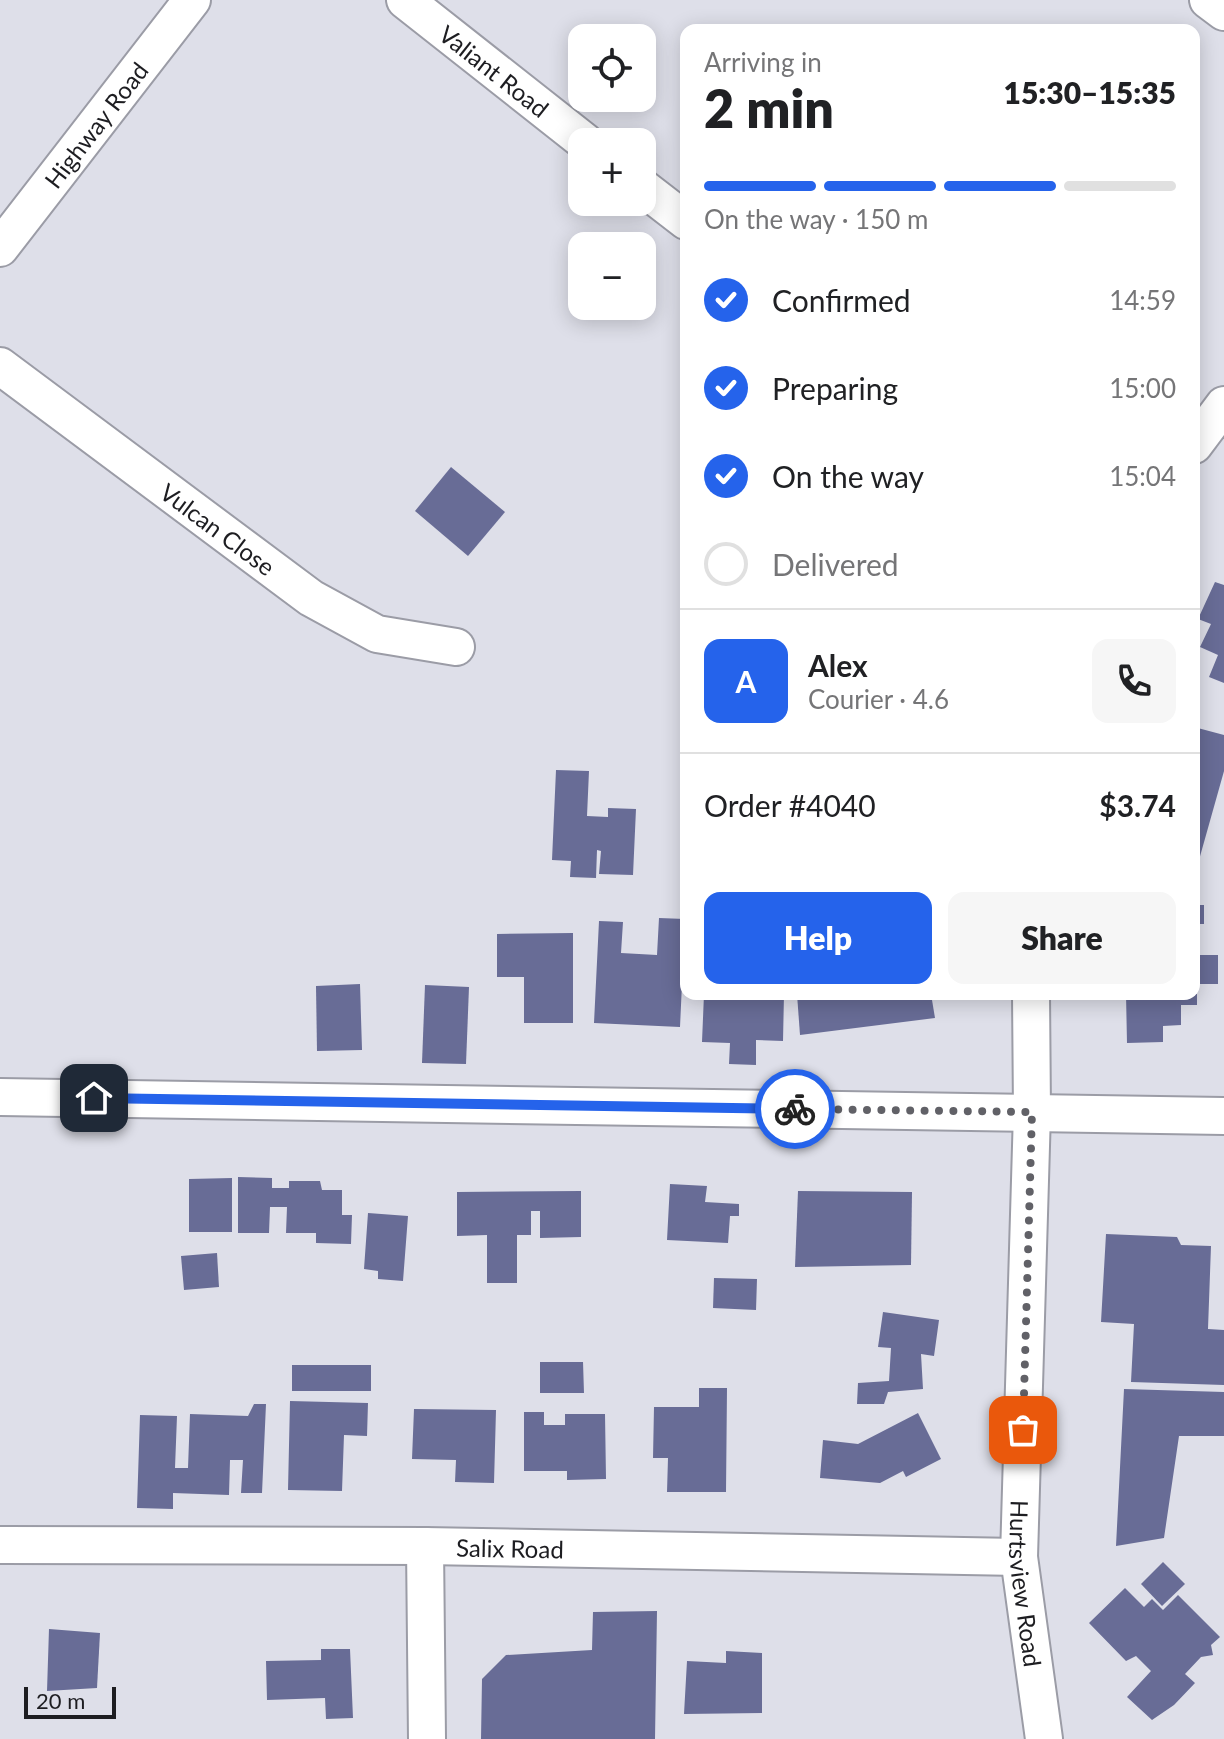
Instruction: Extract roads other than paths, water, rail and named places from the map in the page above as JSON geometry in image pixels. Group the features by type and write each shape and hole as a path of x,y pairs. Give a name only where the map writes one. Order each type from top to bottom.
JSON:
{"street":[{"name":"Highway Road","path":"0,248 192,0"},
{"name":"Valiant Road","path":"405,0 568,129"},
{"path":"1208,0 1224,12"},
{"path":"656,198 680,216"},
{"name":"Vulcan Close","path":"0,366 311,598 377,634 456,647"},
{"path":"1200,437 1224,405"},
{"name":"Hurtsview Road","path":"1031,1000 1032,1112 1019,1557 1044,1739"},
{"path":"0,1097 1224,1116"},
{"name":"Salix Road","path":"0,1545 425,1546 1019,1557"},
{"path":"425,1546 427,1739"}]}
